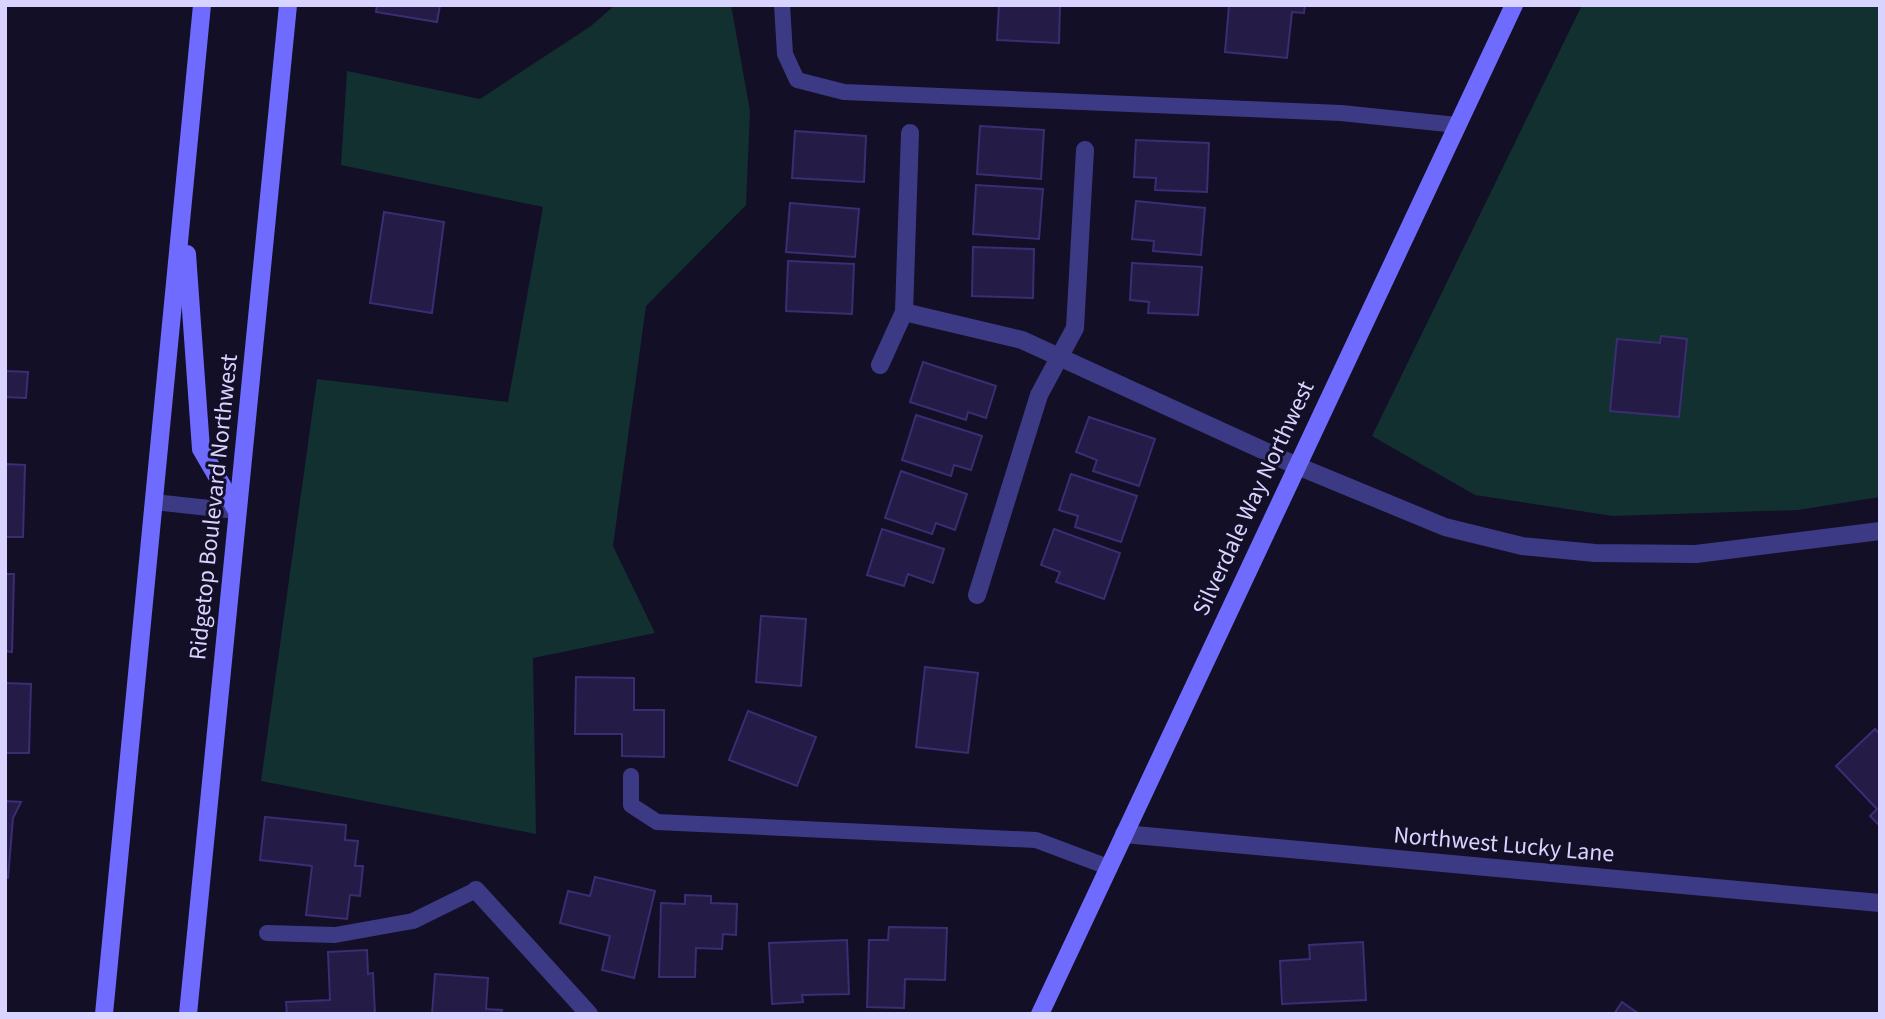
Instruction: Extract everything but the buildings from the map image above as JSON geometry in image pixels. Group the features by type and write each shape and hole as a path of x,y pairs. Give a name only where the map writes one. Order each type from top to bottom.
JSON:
{"main road":[{"path":"104,1014 202,5"},
{"name":"Ridgetop Boulevard Northwest","path":"188,1014 288,5"},
{"name":"Silverdale Way Northwest","path":"1040,1014 1295,464 1514,5"},
{"path":"184,198 201,449 237,511"}],"street":[{"path":"880,365 904,312 910,133"},
{"path":"977,595 1039,395 1076,328 1085,150"},
{"path":"904,312 1022,340 1061,355 1295,464 1445,527 1522,546 1595,552 1696,554 1880,531"},
{"name":"Northwest Lucky Lane","path":"1124,834 1880,903"},
{"path":"475,890 589,1014"}],"lane":[{"path":"782,5 785,54 797,80 844,92 1341,113 1457,125"},
{"path":"154,502 237,511"},
{"path":"631,776 631,804 657,822 1036,840 1108,867"},
{"path":"267,933 335,935 413,921 475,890"}],"green space":[{"path":"615,5 731,5 750,111 746,205 646,306 613,546 655,633 533,658 536,834 261,781 317,379 508,402 543,207 341,165 347,71 480,99 591,26"},
{"path":"1582,5 1880,5 1880,497 1798,510 1613,516 1475,495 1372,436"}]}
